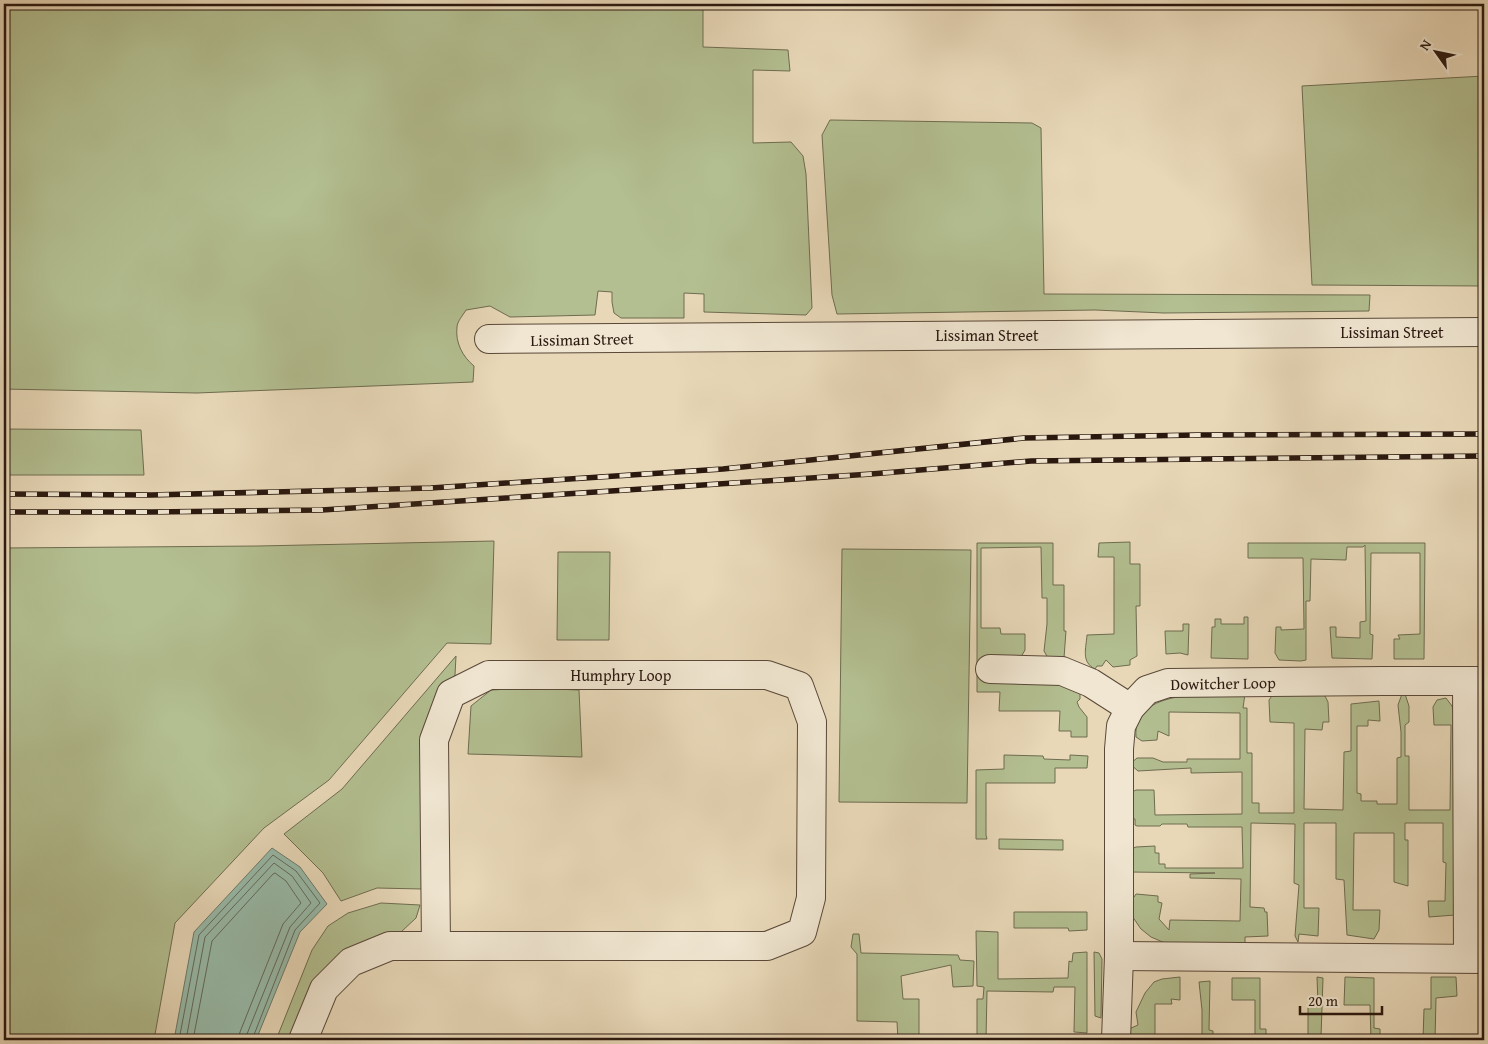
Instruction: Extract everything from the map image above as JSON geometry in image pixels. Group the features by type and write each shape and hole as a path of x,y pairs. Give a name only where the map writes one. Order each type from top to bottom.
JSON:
{"street":[{"name":"Lissiman Street","path":"489,340 1484,332"},
{"path":"990,669 1062,671 1091,683 1130,708"},
{"name":"Humphry Loop","path":"489,675 767,675 799,686 812,722 811,898 802,932 768,946 436,946 434,740 451,694 489,675"},
{"name":"Dowitcher Loop","path":"1116,1040 1119,956 1119,749 1121,726 1130,708 1147,690 1168,683 1382,680 1476,681"},
{"path":"1119,956 1342,959 1476,958 1476,681"},
{"path":"303,1040 324,988 351,962 390,946 436,946"}],"shaded area":[{"path":"4,4 703,4 703,47 788,50 790,71 753,70 753,143 791,142 803,156 806,174 812,308 806,315 704,312 704,294 684,293 684,318 621,318 614,313 612,292 598,291 595,315 510,317 490,306 466,310 458,323 457,339 466,358 474,366 473,382 197,393 4,389"},
{"path":"1484,76 1484,286 1312,285 1302,86"},
{"path":"830,120 1032,123 1041,128 1044,294 1370,295 1369,311 1164,313 1095,310 837,314 832,295 822,135"},
{"path":"4,429 141,430 144,475 4,475"},
{"path":"494,541 491,644 447,643 329,780 264,828 175,923 154,1040 4,1040 4,548 258,546"},
{"path":"1130,542 1130,564 1140,564 1140,606 1136,606 1137,656 1130,660 1130,665 1113,667 1106,660 1102,666 1097,666 1095,669 1086,659 1087,635 1114,634 1114,557 1098,557 1099,543"},
{"path":"977,543 1053,543 1053,585 1064,585 1064,631 1066,631 1064,658 1048,658 1044,651 1047,598 1042,598 1041,547 981,548 981,628 1000,628 1001,634 1025,634 1025,650 1021,657 988,679 992,683 1065,684 1080,692 1080,699 1077,702 1087,717 1087,737 1071,737 1071,731 1059,731 1060,711 999,711 1000,692 977,692"},
{"path":"1248,543 1425,543 1424,659 1394,659 1394,639 1400,639 1398,635 1420,634 1420,553 1371,553 1370,634 1373,635 1372,659 1332,658 1330,627 1336,627 1336,637 1360,638 1360,622 1366,621 1365,545 1363,547 1347,547 1346,560 1311,559 1310,601 1306,601 1306,660 1279,660 1275,653 1276,627 1281,627 1281,630 1304,629 1303,558 1248,558"},
{"path":"842,549 971,550 967,803 839,802"},
{"path":"558,552 610,552 609,640 557,640"},
{"path":"1244,617 1248,617 1248,659 1211,658 1212,627 1215,627 1215,619 1221,619 1221,624 1244,624"},
{"path":"1183,624 1189,624 1188,655 1180,653 1166,654 1165,631 1183,631"},
{"path":"456,656 455,675 421,753 422,889 377,888 341,901 323,873 284,834 342,789"},
{"path":"530,688 579,690 582,757 468,754 471,706 491,690"},
{"path":"1274,693 1324,694 1328,702 1329,722 1323,722 1322,730 1305,729 1304,809 1343,810 1344,752 1351,751 1351,704 1379,701 1380,721 1368,720 1368,726 1357,726 1357,793 1361,794 1361,801 1377,801 1377,804 1397,804 1397,758 1401,757 1398,705 1402,694 1405,694 1409,706 1409,722 1405,725 1405,756 1409,756 1409,810 1450,810 1451,725 1434,725 1433,707 1437,700 1446,698 1452,706 1454,714 1455,915 1429,917 1428,901 1445,901 1446,863 1443,862 1443,823 1405,823 1405,840 1408,840 1408,886 1394,882 1394,833 1354,833 1353,910 1380,910 1379,930 1374,939 1347,935 1344,880 1336,879 1336,823 1304,823 1304,908 1319,908 1318,936 1299,934 1298,942 1295,936 1299,885 1294,883 1295,824 1251,823 1250,907 1264,908 1265,912 1267,912 1268,936 1245,937 1245,943 1165,943 1151,937 1141,929 1132,916 1129,897 1134,897 1136,894 1158,896 1158,902 1162,903 1159,919 1169,930 1170,920 1240,921 1241,879 1190,878 1190,874 1215,873 1129,872 1129,850 1136,847 1155,846 1155,853 1159,853 1159,864 1165,864 1165,868 1243,868 1242,827 1188,827 1187,824 1137,826 1135,825 1135,819 1130,818 1130,793 1136,790 1154,790 1155,815 1242,814 1242,772 1191,773 1191,768 1138,771 1130,764 1137,758 1153,758 1163,762 1187,762 1187,759 1240,759 1240,713 1169,712 1169,736 1158,731 1157,740 1142,741 1136,737 1138,721 1147,709 1160,702 1177,697 1245,694 1243,708 1247,708 1247,753 1252,753 1252,803 1259,803 1259,813 1294,813 1294,723 1270,722 1269,700"},
{"path":"1004,755 1043,756 1044,759 1070,760 1070,755 1088,756 1087,768 1055,768 1055,783 986,783 987,839 976,839 976,770 1004,769"},
{"path":"999,839 1063,840 1063,850 999,849"},
{"path":"381,903 420,905 416,918 401,932 384,933 353,950 296,1040 276,1040 312,950 328,926 348,913"},
{"path":"1014,912 1087,912 1087,930 1014,928"},
{"path":"976,931 998,932 998,979 1068,978 1069,961 1072,962 1073,953 1087,952 1087,1033 1074,1032 1075,987 1054,987 1053,992 987,991 986,1040 977,1040 977,999 983,999 984,987 977,986"},
{"path":"853,934 859,934 861,953 958,955 960,960 974,961 973,986 953,987 951,965 901,976 903,999 919,999 919,1040 898,1040 897,1022 857,1021 857,954 851,947"},
{"path":"1094,952 1099,953 1102,959 1101,1018 1095,1016"},
{"path":"1180,977 1180,1000 1171,999 1172,1004 1155,1004 1155,1040 1129,1040 1129,1029 1138,1025 1136,1012 1145,993 1154,982"},
{"path":"1317,977 1323,978 1321,1037 1324,1037 1324,1040 1308,1040 1308,1005 1318,1005"},
{"path":"1345,977 1374,978 1374,1028 1380,1029 1380,1040 1371,1040 1370,1005 1344,1005"},
{"path":"1431,977 1456,977 1457,996 1436,998 1435,1040 1423,1040 1424,1009 1431,1009"},
{"path":"1232,978 1260,978 1260,1029 1266,1029 1266,1040 1255,1040 1255,1000 1232,1000"},
{"path":"1210,981 1209,1030 1213,1031 1213,1040 1197,1040 1197,1035 1202,1035 1199,982"}],"water":[{"path":"272,848 300,867 327,904 300,932 256,1040 174,1040 194,932"}],"railway":[{"path":"4,494 151,495 431,488 723,469 1024,438 1484,434"},
{"path":"4,512 322,510 871,474 1031,461 1484,456"}]}
